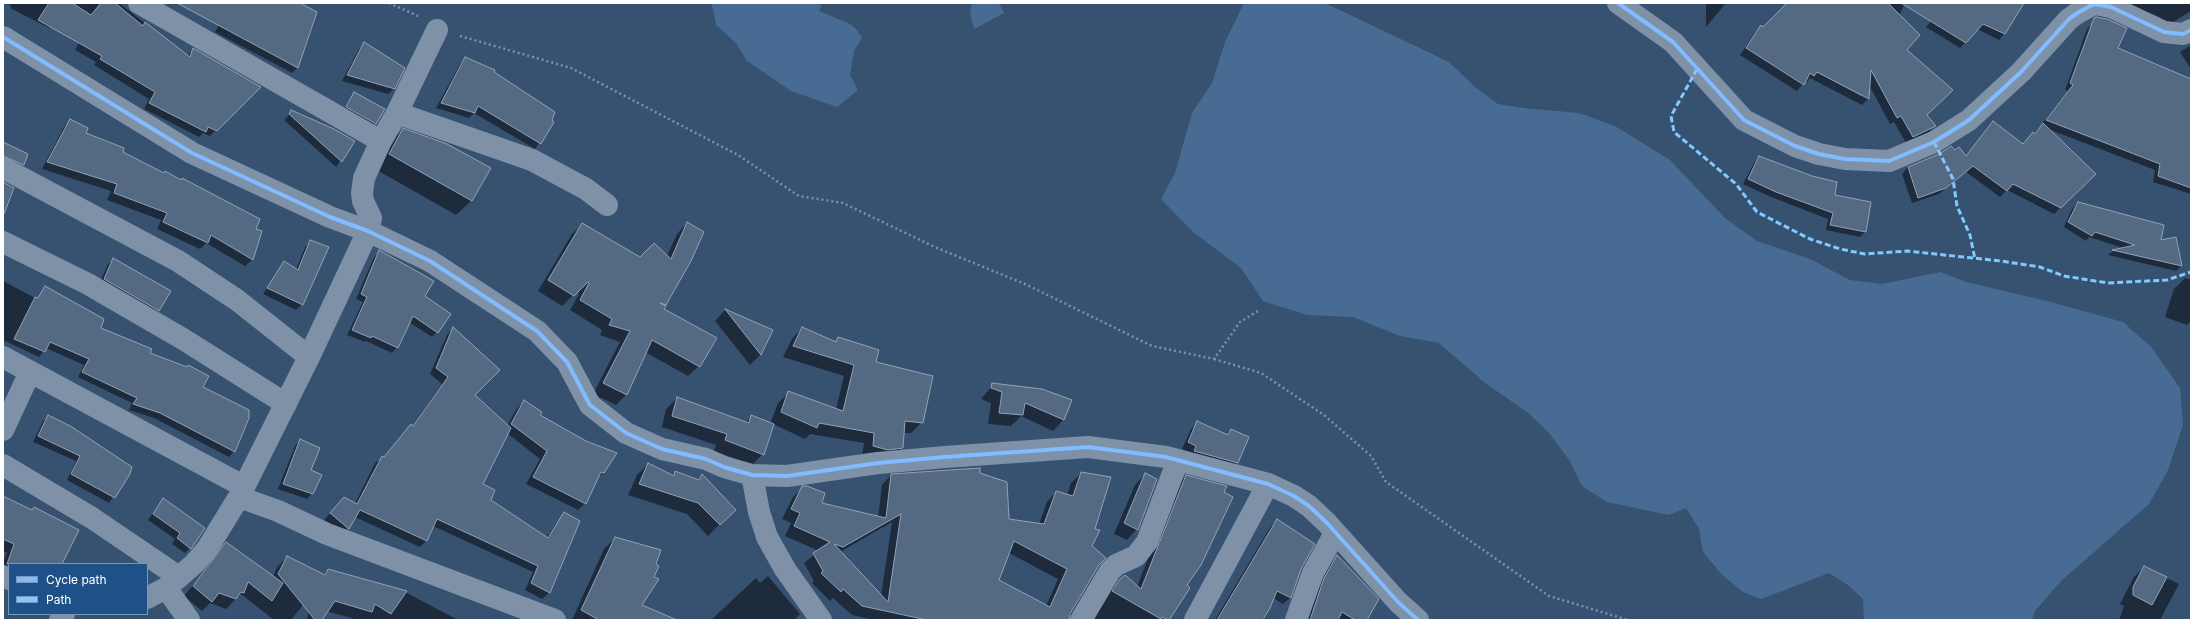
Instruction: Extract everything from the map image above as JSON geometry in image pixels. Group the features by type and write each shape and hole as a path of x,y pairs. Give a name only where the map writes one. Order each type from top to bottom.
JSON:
{"street":[{"path":"139,3 381,141"},
{"path":"1618,3 1673,42 1735,112 1744,120 1774,136 1819,154 1845,159 1889,160 1934,142 1969,120 2021,72 2068,10 2094,4 2112,5 2164,32 2183,34 2191,30"},
{"path":"148,597 173,582 207,549 241,492 286,404 368,231 371,218 363,201 362,186 381,141 397,113 437,30"},
{"path":"3,37 192,153 330,216 368,231 430,261 537,331 567,362 590,405 626,433 662,449 706,460 752,475 787,476 930,458 1088,447 1178,460 1268,484 1294,496 1309,506 1398,602 1418,620"},
{"path":"397,113 532,160 586,189 608,205"},
{"path":"3,168 178,261 237,300 309,357"},
{"path":"3,242 88,284 169,331 286,404"},
{"path":"3,357 241,492 278,511 327,534 555,620"},
{"path":"3,430 30,372"},
{"path":"1081,620 1110,571 1116,565 1136,556 1148,542 1178,460"},
{"path":"3,466 92,518 173,582 189,620"},
{"path":"752,475 759,512 767,537 785,569 821,620"},
{"path":"1195,620 1268,484"},
{"path":"1296,620 1313,572 1335,533"}],"path":[{"path":"389,3 433,24 436,26 437,30 571,68 738,155 799,196 843,203 937,248 1025,284 1152,346 1214,358 1261,373 1324,415 1371,456 1386,482 1549,596 1628,620"},
{"path":"1214,358 1240,322 1258,311"}],"water":[{"path":"709,3 822,3 819,11 850,24 857,30 862,38 854,51 850,75 858,90 837,107 791,91 747,61 736,43 716,25 712,5"},
{"path":"972,3 999,3 1004,13 974,29 970,14"},
{"path":"1244,3 1325,3 1449,62 1475,87 1498,104 1523,108 1579,113 1615,126 1670,160 1725,218 1757,241 1810,259 1850,280 1882,284 1940,272 1966,282 2051,302 2123,322 2152,348 2180,388 2183,425 2168,470 2149,504 2061,581 2035,611 2032,620 1864,620 1863,599 1848,585 1829,573 1761,599 1743,592 1722,575 1703,552 1699,529 1686,508 1669,515 1640,509 1607,502 1582,486 1570,461 1549,433 1527,412 1485,383 1439,343 1400,336 1353,317 1307,315 1263,301 1241,268 1193,232 1161,199 1175,173 1192,113 1212,83 1225,42"}],"building":[{"path":"49,3 72,3 91,15 101,3 115,3 143,26 145,22 190,57 193,48 261,87 217,131 208,127 206,132 149,103 155,92 100,59 102,56 38,20"},
{"path":"177,3 300,3 317,12 298,68"},
{"path":"1787,3 1888,3 1920,35 1907,50 1953,90 1927,115 1936,126 1913,137 1901,116 1897,118 1871,70 1869,99 1817,72 1814,76 1810,73 1804,85 1746,48 1761,25 1763,27"},
{"path":"1901,3 2024,3 2005,34 1983,24 1966,43"},
{"path":"2094,18 2107,19 2127,28 2118,48 2191,79 2191,188 2158,176 2160,164 2046,120 2073,85 2070,83"},
{"path":"364,42 405,68 395,89 347,75"},
{"path":"465,57 495,70 494,72 555,112 552,120 554,122 541,144 478,106 475,113 441,103"},
{"path":"354,92 385,109 376,124 346,107"},
{"path":"291,110 334,129 355,141 342,162 289,114"},
{"path":"70,119 88,128 86,133 124,148 123,152 164,173 165,171 181,180 182,178 260,219 256,229 262,231 253,260 211,235 208,243 163,222 167,213 114,193 117,184 47,162"},
{"path":"1993,121 2023,144 2033,132 2035,134 2043,123 2096,174 2061,208 2013,184 2007,191 1973,166 1946,188 1918,198 1908,167 1939,154 1951,146 1955,150 1959,147 1966,156"},
{"path":"403,128 447,144 491,168 472,201 389,154"},
{"path":"3,142 28,154 24,165 3,156"},
{"path":"1759,156 1812,176 1837,182 1835,195 1871,202 1866,232 1830,225 1833,213 1776,192 1748,179"},
{"path":"3,182 14,188 4,214 3,214"},
{"path":"2078,202 2164,225 2161,240 2176,237 2182,266 2112,250 2135,245 2095,232 2092,236 2068,222"},
{"path":"687,222 704,232 691,261 666,305 660,303 666,306 664,309 717,338 700,367 652,340 627,395 603,383 630,331 609,325 612,319 580,300 589,283 588,282 574,296 548,280 582,223 640,257 654,243 671,259"},
{"path":"310,240 329,247 303,305 267,288 284,261 298,270"},
{"path":"379,250 434,281 425,296 451,314 438,333 413,316 398,348 372,336 371,338 352,330 367,297 361,294"},
{"path":"113,258 171,291 159,311 104,279"},
{"path":"45,286 104,319 101,328 152,349 150,353 187,367 188,365 209,376 203,387 249,410 249,418 235,452 160,413 133,404 137,398 82,372 89,359 50,342 45,352 14,339 35,297 38,298"},
{"path":"725,309 773,330 761,355"},
{"path":"453,327 500,370 475,395 511,428 483,484 495,490 491,500 548,538 564,512 580,521 550,593 531,583 538,566 437,519 427,541 360,510 349,529 330,513 344,497 357,504 382,456 384,457 411,424 413,426 448,377 436,368"},
{"path":"802,327 836,342 838,337 879,350 876,362 933,376 923,423 905,421 903,448 888,450 873,446 874,433 819,423 817,428 781,412 788,391 843,411 854,365 793,346"},
{"path":"992,383 1042,389 1072,400 1064,420 1025,403 1023,415 999,413 1002,392 991,388"},
{"path":"677,397 749,423 751,415 774,424 764,455 725,440 727,434 672,416"},
{"path":"524,400 542,412 540,415 586,441 617,453 604,473 601,472 586,504 533,477 547,451 511,424"},
{"path":"48,415 72,427 132,467 130,474 115,498 71,474 80,456 38,436"},
{"path":"1197,421 1228,435 1231,429 1249,437 1238,463 1194,451 1196,446 1188,442"},
{"path":"300,439 320,448 311,470 322,475 313,494 283,484"},
{"path":"648,463 674,476 675,471 699,480 702,474 736,510 720,525 698,503 639,484"},
{"path":"980,468 980,473 1007,482 1009,519 1044,524 1056,491 1073,496 1081,472 1111,477 1095,529 1100,530 1092,546 1106,558 1099,565 1070,614 1069,620 927,620 862,606 843,589 841,592 821,573 823,571 813,553 830,542 794,526 800,513 791,509 802,486 807,486 825,493 822,503 886,518 891,474","holes":["901,514 888,602 834,544 843,547","1014,541 1067,569 1050,607 999,580"]},
{"path":"1145,473 1157,479 1138,530 1124,523"},
{"path":"1186,475 1227,486 1224,492 1233,497 1201,565 1187,585 1190,588 1169,620 1162,617 1161,619 1112,591 1120,579 1125,575 1141,589"},
{"path":"3,496 32,510 34,507 79,530 62,563 7,564 14,544 3,539"},
{"path":"163,498 205,528 191,549 177,538 180,533 153,514"},
{"path":"1277,519 1315,544 1301,569 1291,598 1277,591 1263,620 1217,620"},
{"path":"615,537 661,550 656,564 659,566 654,577 659,579 642,605 677,620 599,620 581,610"},
{"path":"226,542 283,583 272,601 248,582 244,593 241,592 236,599 219,593 212,602 193,586"},
{"path":"1337,555 1379,599 1367,620 1355,620 1342,612 1338,620 1310,620 1324,578"},
{"path":"287,556 325,575 328,569 407,591 391,614 375,604 372,612 335,601 322,620 315,620 278,574"},
{"path":"2144,566 2167,577 2152,605 2133,595 2133,587"}],"marked path":[{"path":"1697,69 1671,116 1674,132 1736,184 1757,212 1810,239 1840,249 1865,254 1907,251 2001,261 2040,267 2064,276 2108,283 2167,280 2191,272"},
{"path":"1934,142 1953,179 1957,206 1970,235 1975,259"}],"cycle path":[{"path":"1618,3 1673,42 1744,120 1795,146 1819,154 1845,159 1889,161 1934,142 1969,120 2021,72 2069,19 2094,4 2111,7 2164,32 2183,34 2191,30"},
{"path":"3,37 192,153 330,217 368,231 430,261 537,331 567,362 590,405 626,433 662,449 706,459 724,467 752,475 787,476 878,463 1088,447 1166,457 1268,484 1294,496 1309,506 1327,523 1398,602 1418,620"}]}
